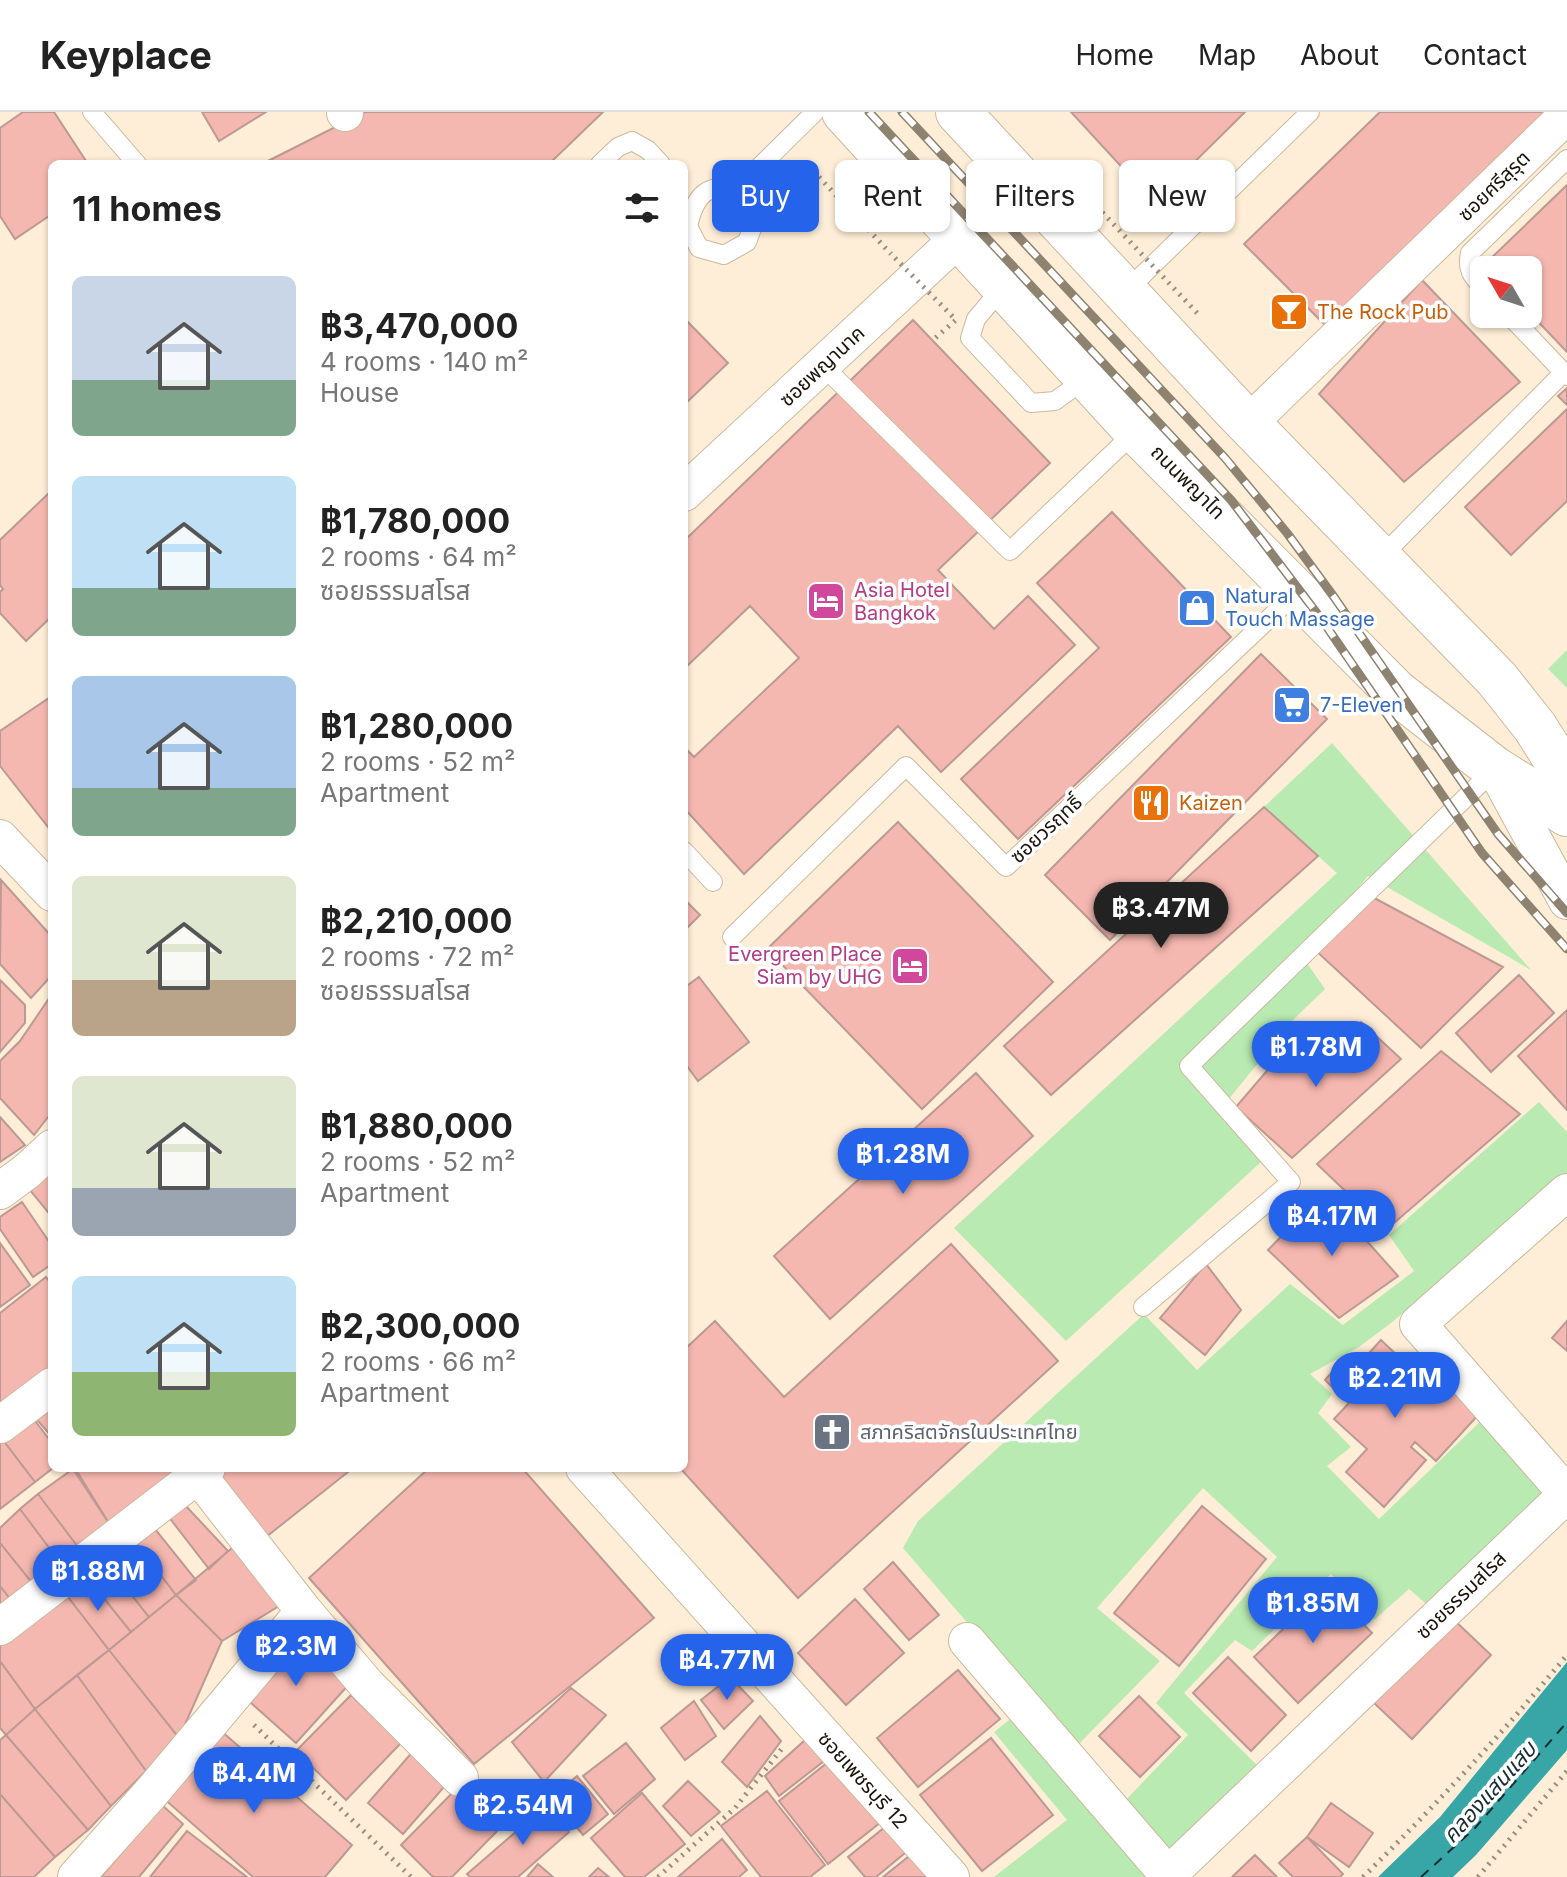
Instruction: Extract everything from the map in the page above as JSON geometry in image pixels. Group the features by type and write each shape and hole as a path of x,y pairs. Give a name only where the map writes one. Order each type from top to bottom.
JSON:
{"main road":[{"name":"ถนนพญาไท","path":"844,112 1136,431 1396,692 1495,769 1567,814"},
{"path":"958,112 1249,423 1551,737 1567,778"}],"street":[{"name":"ซอยศรีสุรุต","path":"1249,423 1567,115"},
{"name":"ซอยพญานาค","path":"688,489 960,237"},
{"path":"1495,769 1567,901"},
{"path":"0,838 48,889"},
{"path":"0,1191 48,1152"},
{"name":"ซอยธรรมสโรส","path":"967,1641 1168,1875 1567,1494 1418,1324 1567,1192"},
{"path":"0,1425 48,1389"},
{"path":"0,1627 203,1472 304,1611 367,1685 460,1778"},
{"name":"ซอยเพชรบุรี 12","path":"588,1472 951,1877"},
{"path":"76,1877 304,1611"}],"lane":[{"path":"92,112 134,160"},
{"path":"766,160 815,112"},
{"path":"1125,292 1310,112"},
{"path":"604,160 618,147 632,141 648,150 657,160"},
{"path":"1470,274 1467,264 1470,253 1567,159"},
{"path":"712,187 689,196 688,226 699,248 724,255 747,242 751,232"},
{"path":"1004,286 976,319 970,338 1031,403 1055,401 1088,377"},
{"path":"1380,558 1565,374 1521,328"},
{"path":"823,366 1010,551 1136,431"},
{"name":"ซอยวรฤทธิ์","path":"732,937 906,766 1006,867 1297,592"},
{"path":"1143,1307 1291,1182 1189,1066 1495,769"},
{"path":"688,855 713,882"}],"path":[{"path":"819,177 956,320 933,340"},
{"path":"1103,213 1199,315"},
{"path":"1363,1877 1435,1806 1504,1731 1567,1655"},
{"path":"229,1701 411,1877"},
{"path":"658,1877 735,1808 806,1716"},
{"path":"1478,1877 1567,1771"}],"green space":[{"path":"1567,650 1567,688 1548,669"},
{"path":"1332,743 1531,970 1368,876 1302,956 1325,989 1295,1018 1223,1106 1261,1162 1066,1341 954,1228 1337,873 1264,807"},
{"path":"1539,1102 1567,1132 1567,1174 1391,1323 1359,1347 1310,1374 1332,1394 1318,1413 1351,1447 1327,1466 1379,1519 1485,1417 1557,1493 1431,1608 1409,1589 1374,1620 1331,1574 1252,1651 1235,1640 1184,1693 1263,1771 1169,1863 1121,1805 1188,1735 1156,1703 1277,1557 1203,1488 1097,1608 1160,1661 1075,1748 903,1548 918,1521 1144,1314 1197,1370 1290,1284 1343,1325 1414,1271 1389,1235"},
{"path":"1018,1713 1159,1877 994,1877 1067,1820 994,1732"}],"water":[{"name":"คลองแสนแสบ","path":"1567,1662 1567,1750 1476,1855 1453,1877 1378,1877 1440,1817"}],"building":[{"path":"23,112 54,112 85,160 48,160 48,217 15,239 0,216 0,128"},
{"path":"202,112 266,112 219,141"},
{"path":"365,112 603,112 553,160 270,160"},
{"path":"1071,112 1245,112 1196,160 1119,160 1119,164"},
{"path":"1380,112 1554,112 1331,331 1244,244"},
{"path":"1567,185 1567,352 1542,326 1542,256 1493,256"},
{"path":"1422,280 1520,382 1404,482 1319,394"},
{"name":"Asia Hotel Bangkok","path":"913,320 1050,463 938,570 994,629 1028,596 1075,645 941,772 898,726 744,874 688,812 688,751 694,757 799,658 750,606 688,665 688,537"},
{"path":"688,322 728,363 688,401"},
{"path":"1567,388 1567,405 1558,396"},
{"path":"1567,409 1567,501 1511,555 1465,507"},
{"path":"48,494 48,620 26,641 0,613 0,592 3,589 0,585 0,540"},
{"path":"1112,512 1231,637 1018,839 961,779 1099,648 1037,583"},
{"path":"1261,654 1327,719 1110,940 1045,875"},
{"path":"48,699 48,827 0,766 0,731"},
{"path":"1264,807 1318,856 1051,1095 1004,1046"},
{"name":"Evergreen Place Siam by UHG","path":"898,822 1053,982 922,1109 767,949"},
{"path":"1,880 48,933 48,979 31,998 0,964"},
{"path":"1365,893 1503,967 1421,1048 1313,948"},
{"path":"688,903 700,915 688,927"},
{"path":"1519,975 1554,1013 1491,1072 1456,1033"},
{"path":"699,977 749,1042 698,1081 688,1067 688,985"},
{"path":"0,980 25,1005 25,1023 0,1052"},
{"path":"48,1000 48,1117 34,1135 0,1098 0,1061 20,1041"},
{"path":"1567,1010 1567,1110 1518,1056"},
{"path":"1361,1022 1401,1059 1292,1158 1236,1107 1283,1052 1307,1072"},
{"path":"1441,1051 1520,1114 1386,1230 1317,1164"},
{"path":"976,1073 1033,1136 830,1319 774,1256"},
{"path":"0,1117 25,1145 0,1162"},
{"path":"48,1173 48,1212 29,1189"},
{"path":"1324,1193 1398,1276 1339,1318 1268,1250"},
{"path":"22,1202 48,1240 48,1267 33,1277 0,1229 0,1217"},
{"path":"0,1243 30,1285 0,1307"},
{"name":"สภาคริสตจักรในประเทศไทย","path":"951,1244 1058,1361 798,1598 684,1472 688,1472 688,1346 715,1321 784,1397"},
{"path":"1206,1264 1241,1310 1205,1355 1160,1318"},
{"path":"46,1277 48,1280 48,1375 0,1413 0,1313"},
{"path":"1567,1321 1567,1351 1552,1338"},
{"path":"1381,1340 1401,1359 1392,1368 1419,1392 1435,1374 1479,1414 1436,1461 1415,1442 1411,1447 1426,1460 1384,1507 1346,1472 1367,1449 1334,1419 1349,1403 1325,1380 1344,1359 1359,1364"},
{"path":"48,1406 48,1432 32,1414"},
{"path":"29,1413 48,1438 48,1472 35,1482 0,1436"},
{"path":"0,1436 35,1482 0,1509"},
{"path":"69,1472 75,1472 110,1525 81,1551 38,1494"},
{"path":"77,1472 184,1472 110,1525"},
{"path":"222,1472 348,1472 266,1537 217,1476"},
{"path":"425,1472 526,1472 654,1618 474,1764 309,1578"},
{"path":"38,1494 81,1551 62,1565 20,1509"},
{"path":"184,1504 228,1551 209,1569 168,1516"},
{"path":"1202,1506 1266,1559 1179,1666 1114,1613"},
{"path":"20,1509 62,1565 33,1584 0,1543 0,1528"},
{"path":"151,1524 196,1580 176,1595 131,1536"},
{"path":"131,1536 176,1595 149,1617 104,1560"},
{"path":"0,1543 33,1584 12,1601 0,1586"},
{"path":"237,1544 284,1603 222,1641 176,1595"},
{"path":"104,1560 149,1617 131,1632 85,1575"},
{"path":"893,1562 939,1615 909,1640 864,1589"},
{"path":"85,1575 131,1632 109,1650 65,1593"},
{"path":"0,1586 12,1601 0,1611"},
{"path":"1327,1587 1372,1633 1298,1703 1254,1657"},
{"path":"65,1593 109,1650 35,1709 0,1661 0,1642"},
{"path":"176,1595 222,1641 179,1738 109,1650"},
{"path":"855,1599 904,1653 846,1705 798,1653"},
{"path":"1452,1618 1491,1655 1412,1739 1373,1702"},
{"path":"297,1634 351,1682 296,1743 242,1695"},
{"path":"109,1650 179,1738 146,1771 77,1675"},
{"path":"1228,1657 1286,1715 1251,1751 1193,1693"},
{"path":"0,1661 35,1709 6,1735 0,1728"},
{"path":"958,1670 1000,1719 918,1787 877,1738"},
{"path":"77,1675 146,1771 111,1806 35,1709"},
{"path":"730,1677 753,1701 724,1729 701,1700"},
{"path":"571,1688 606,1715 544,1782 512,1742"},
{"path":"351,1695 401,1743 346,1800 296,1751"},
{"path":"1139,1696 1180,1737 1140,1777 1099,1736"},
{"path":"694,1701 716,1736 685,1760 661,1728"},
{"path":"35,1709 111,1806 88,1830 6,1735"},
{"path":"760,1716 781,1741 747,1787 722,1762"},
{"path":"220,1730 352,1845 325,1877 253,1877 162,1797"},
{"path":"814,1732 833,1754 779,1796 765,1776"},
{"path":"6,1735 88,1830 55,1857 0,1794 0,1740"},
{"path":"991,1738 1053,1815 982,1871 920,1795"},
{"path":"422,1741 457,1772 403,1834 368,1803"},
{"path":"626,1743 655,1779 614,1814 583,1776"},
{"path":"837,1755 886,1818 828,1864 779,1801"},
{"path":"577,1776 608,1814 583,1835 552,1797"},
{"path":"466,1779 508,1820 452,1877 433,1877 401,1845"},
{"path":"688,1781 720,1812 691,1836 663,1806"},
{"path":"767,1791 825,1865 810,1877 761,1877 721,1826"},
{"path":"642,1793 685,1844 644,1877 625,1877 591,1838"},
{"path":"0,1794 55,1857 34,1877 0,1877"},
{"path":"1331,1803 1373,1833 1349,1867 1307,1837"},
{"path":"548,1804 569,1832 518,1877 470,1877 467,1874"},
{"path":"162,1805 183,1824 139,1877 101,1877"},
{"path":"890,1823 911,1848 876,1877 865,1877 848,1857"},
{"path":"187,1831 247,1877 150,1877"},
{"path":"1307,1837 1343,1874 1340,1877 1293,1877 1279,1863"},
{"path":"722,1839 747,1870 739,1877 678,1877"},
{"path":"918,1849 941,1877 883,1877"},
{"path":"1255,1855 1277,1877 1232,1877"},
{"path":"538,1864 553,1877 527,1877"},
{"path":"598,1868 609,1877 589,1877"}],"ferry route":[{"path":"1421,1877 1475,1828 1567,1722"}],"railway":[{"path":"869,112 1231,500 1322,620 1482,853 1567,949"},
{"path":"902,112 1225,458 1287,533 1334,597 1498,834 1567,913"}],"place":[{"name":"The Rock Pub","path":"1289,312"},
{"name":"Asia Hotel Bangkok","path":"826,601"},
{"name":"Natural Touch Massage","path":"1197,608"},
{"name":"7-Eleven","path":"1292,705"},
{"name":"Kaizen","path":"1151,803"},
{"name":"Evergreen Place Siam by UHG","path":"910,966"},
{"name":"สภาคริสตจักรในประเทศไทย","path":"832,1432"}]}
